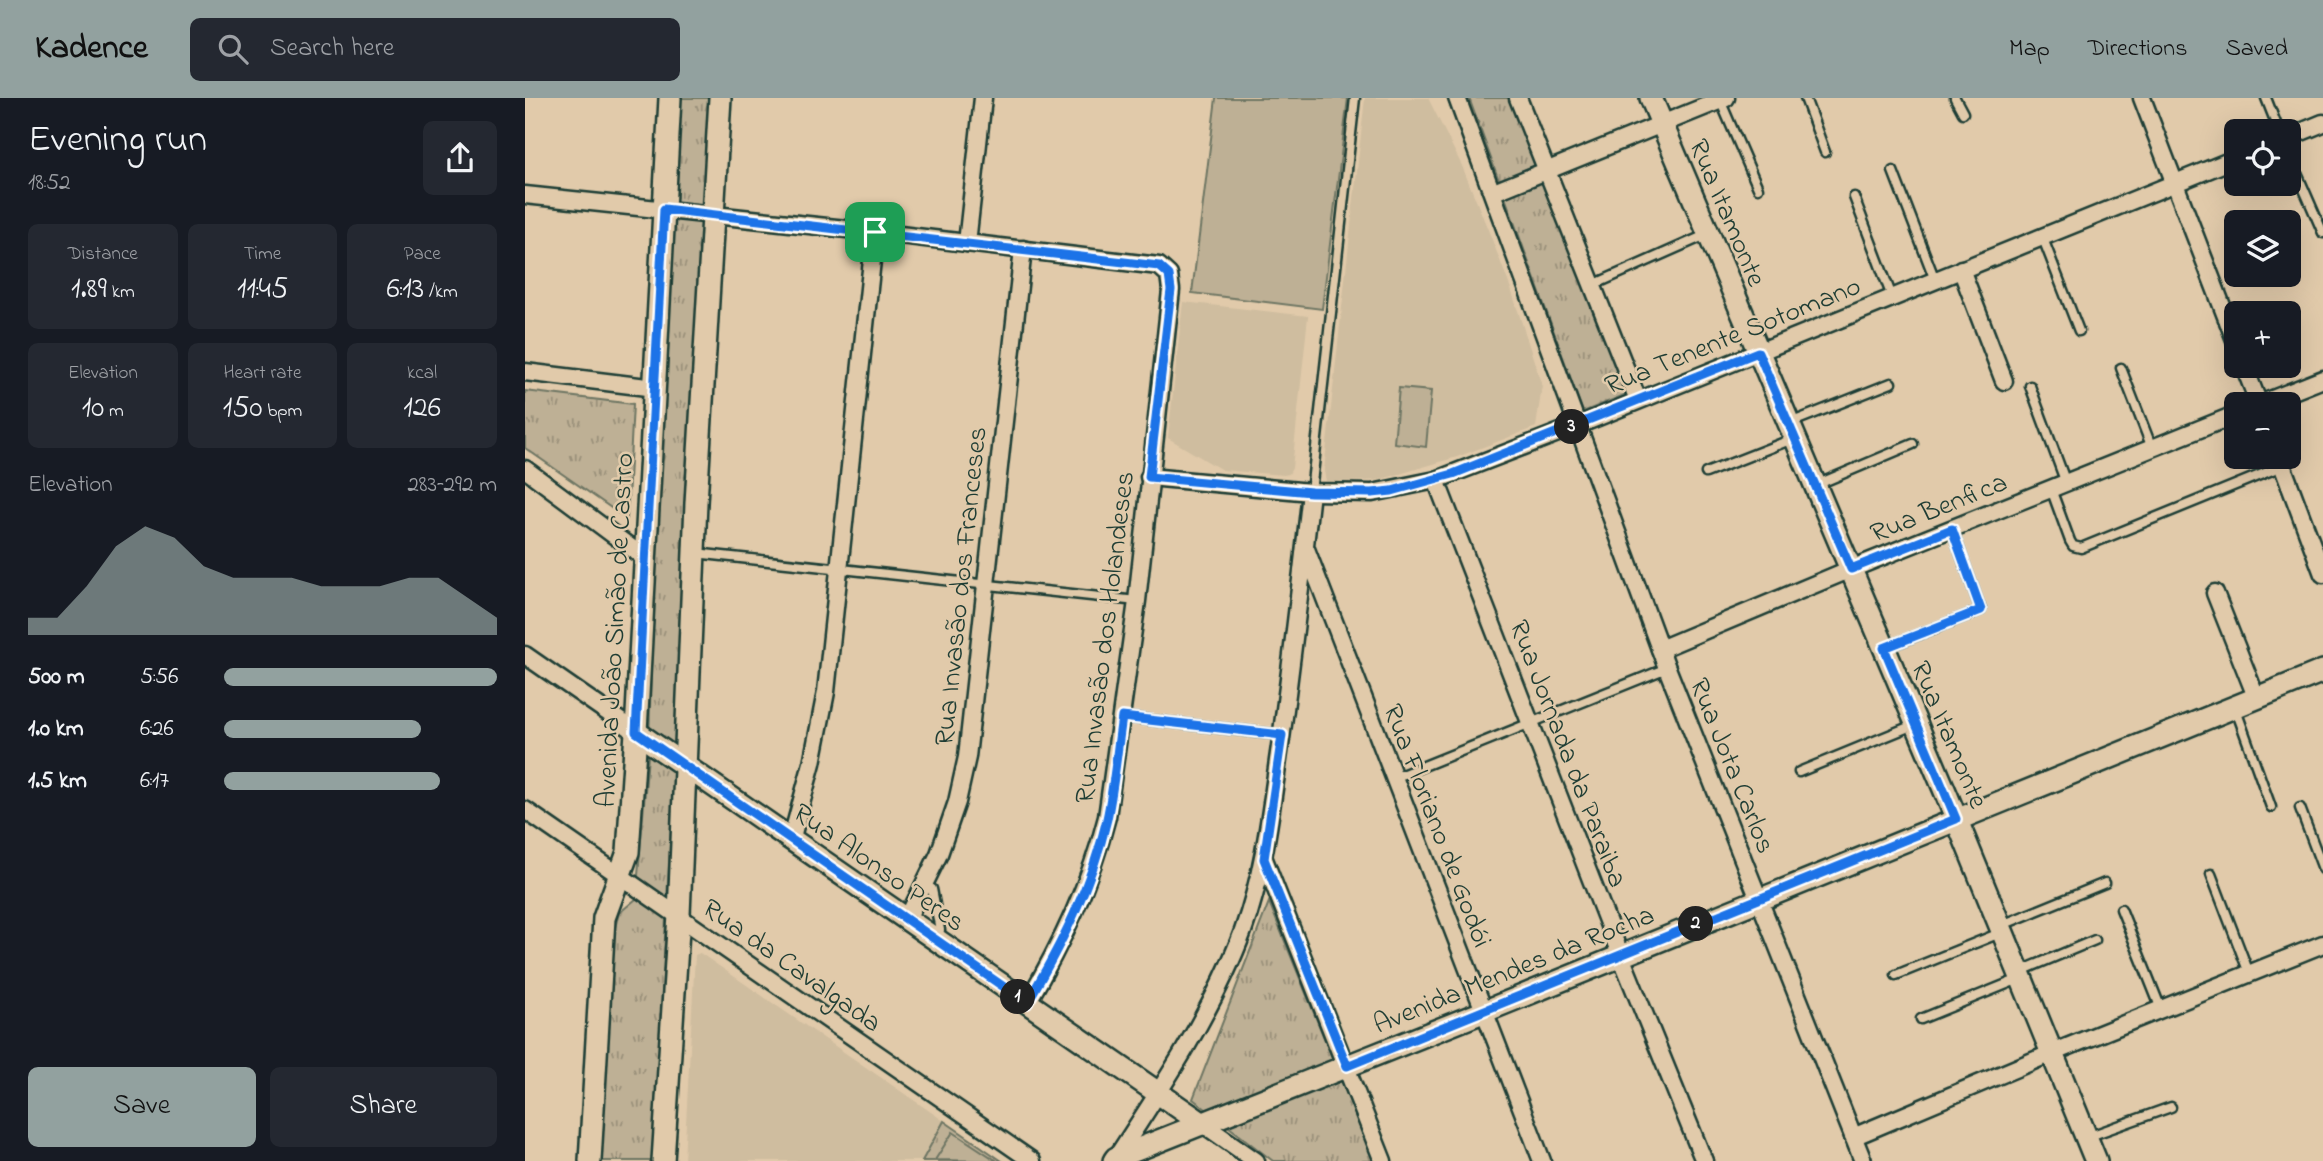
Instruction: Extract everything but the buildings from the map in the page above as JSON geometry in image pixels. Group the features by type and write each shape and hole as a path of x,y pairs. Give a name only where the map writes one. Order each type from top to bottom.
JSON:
{"street":[{"name":"Avenida João Simão de Castro","path":"590,1161 604,918 628,852 670,98"},
{"path":"663,1161 679,915 683,765 720,98"},
{"path":"967,243 983,98"},
{"name":"Rua Jota Carlos","path":"1457,98 1494,192 1576,426 1667,668 1863,1161"},
{"path":"1518,98 1638,400"},
{"name":"Rua Itamonte","path":"1651,98 1956,819 2096,1161"},
{"path":"2143,98 2224,311"},
{"path":"1494,192 1723,99"},
{"path":"2301,133 2323,124"},
{"name":"Rua Tenente Sotomano","path":"1149,477 1311,492 1372,493 1436,480 1576,426 2224,163"},
{"path":"525,195 1023,249"},
{"path":"792,837 812,763 826,692 875,232"},
{"name":"Rua Invasão dos Holandeses","path":"1023,249 1159,266 1169,275 1171,290 1137,601 1107,817 1083,896 1060,946 1027,1003"},
{"name":"Rua Invasão dos Franceses","path":"907,919 939,854 957,802 967,757 1023,249"},
{"path":"1961,269 2004,381"},
{"path":"525,372 655,388"},
{"path":"2290,392 2323,379"},
{"name":"Rua Benfica","path":"1660,649 2224,419"},
{"path":"525,469 646,559"},
{"path":"2284,469 2323,574"},
{"name":"Rua Jornada da Paraiba","path":"1436,480 1620,954 1704,1161"},
{"path":"1115,1159 1160,1092 1227,966 1242,932 1264,859 1282,735 1311,492"},
{"name":"Rua Floriano de Godói","path":"1305,545 1542,1161"},
{"path":"2215,593 2257,698"},
{"name":"Rua Alonso Peres","path":"525,655 792,837 1203,1124"},
{"name":"Avenida Mendes da Rocha","path":"1115,1159 2323,671"},
{"name":"Rua da Cavalgada","path":"525,810 1032,1161"},
{"path":"1264,859 1383,1161"},
{"path":"1853,1137 2052,1053 2323,944"},
{"path":"1203,1124 1256,1161"}],"lane":[{"path":"1311,492 1355,98"},
{"path":"1805,98 1825,152"},
{"path":"1955,98 1962,113"},
{"path":"2266,98 2274,119"},
{"path":"1723,99 1758,188"},
{"path":"1893,172 1935,280"},
{"path":"2301,183 2323,233"},
{"path":"1854,197 1892,297"},
{"path":"1593,285 1708,234"},
{"path":"2042,236 2079,331"},
{"path":"2121,368 2152,448"},
{"path":"1706,473 1891,383"},
{"path":"2030,386 2073,546 2081,548 2265,469"},
{"path":"1815,485 1913,444"},
{"path":"1884,648 1981,610 1952,529"},
{"path":"694,553 1137,601"},
{"path":"1393,779 1667,668"},
{"path":"2235,707 2271,807"},
{"path":"1122,717 1282,735"},
{"path":"1800,772 1916,724"},
{"path":"2300,808 2323,869"},
{"path":"2211,874 2249,973"},
{"path":"1896,975 2105,883"},
{"path":"924,884 932,889 940,930 936,940"},
{"path":"2121,909 2161,1009"},
{"path":"1921,1019 2095,940"},
{"path":"2087,1137 2171,1107"}],"shaded area":[{"path":"1365,98 1428,98 1462,166 1491,237 1542,386 1536,427 1457,457 1379,480 1336,483 1326,481 1324,471"},
{"path":"1183,302 1308,316 1292,468 1289,474 1222,470 1168,438"},
{"path":"700,953 944,1121 922,1161 684,1161 695,955"}],"green space":[{"path":"680,98 710,98 653,1161 600,1161 614,931 619,913 636,899 649,744 654,564"},
{"path":"1216,98 1348,98 1322,309 1192,293"},
{"path":"1469,98 1510,98 1627,394 1583,412"},
{"path":"1399,388 1431,391 1426,447 1394,443"},
{"path":"525,391 633,404 627,519 525,448"},
{"path":"1269,902 1374,1161 1273,1161 1193,1099"},
{"path":"944,1121 1002,1161 922,1161"},
{"path":"953,1132 997,1161 935,1160"}],"route":[{"path":"664,209 875,232 1159,266 1165,270 1171,281 1171,290 1149,477 1311,492 1392,491 1453,474 1758,352 1851,569 1952,529 1981,610 1884,648 1956,819 1347,1066 1264,859 1282,735 1122,717 1107,817 1098,852 1083,896 1060,946 1027,1003 792,837 636,732 664,209"}]}
